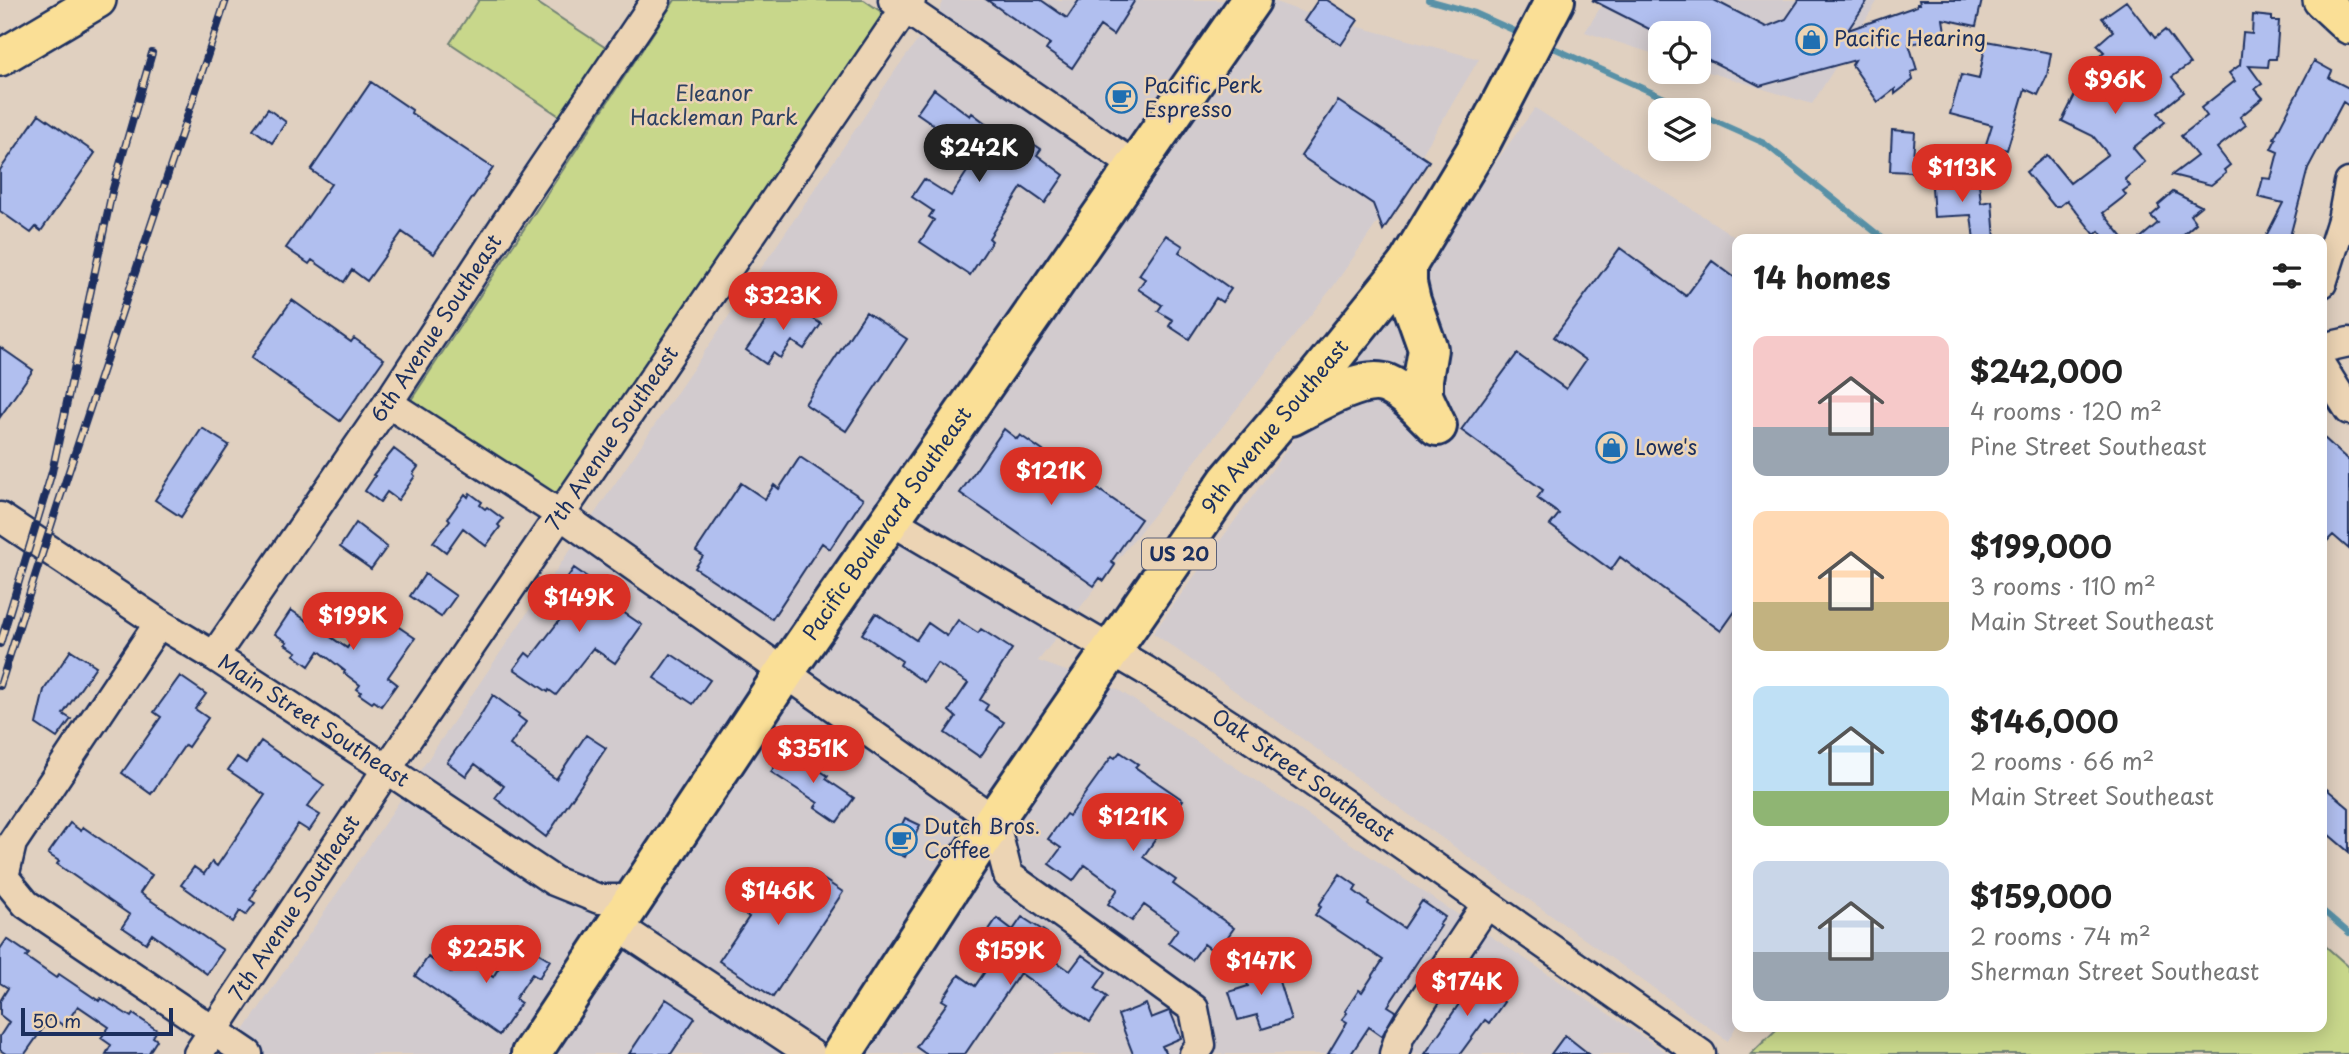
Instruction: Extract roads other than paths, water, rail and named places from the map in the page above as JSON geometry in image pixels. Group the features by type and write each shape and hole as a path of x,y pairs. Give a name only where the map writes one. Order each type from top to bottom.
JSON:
{"highway":[{"name":"Pacific Boulevard Southeast","path":"531,1054 784,673 1251,0"},
{"name":"9th Avenue Southeast","path":"842,1054 994,821 1228,481 1407,265 1481,142 1550,9"},
{"path":"1279,421 1359,384 1372,381 1388,384 1402,393 1437,426 1423,396 1428,349 1426,337 1411,301 1407,265"}],"main road":[{"path":"0,58 98,0"},
{"path":"2321,0 2349,26"}],"street":[{"name":"6th Avenue Southeast","path":"214,656 388,403 656,0"},
{"path":"903,3 1135,166"},
{"name":"7th Avenue Southeast","path":"198,1054 903,3"},
{"path":"2327,267 2342,220 2349,183"},
{"path":"2327,347 2349,342"},
{"path":"2327,375 2349,410"},
{"path":"388,403 561,514 994,821 1007,875 1194,1009 1198,1049"},
{"name":"Main Street Southeast","path":"0,517 554,881 599,899 623,899 626,910"},
{"name":"Oak Street Southeast","path":"890,520 1112,650 1256,742 1701,1054"},
{"path":"159,623 12,844 4,877 26,904 248,1054"},
{"path":"1394,1054 1400,1035 1486,905"},
{"path":"626,910 811,1054"}],"waterway":[{"path":"1428,0 1475,13 1524,35"},
{"path":"1547,45 1664,98"},
{"path":"1711,119 1764,143 1878,234"},
{"path":"2327,914 2349,933"}],"railway":[{"path":"0,686 226,0"},
{"path":"0,644 52,472 112,192 152,53"}],"place":[{"name":"Pacific Hearing","path":"1811,39"},
{"name":"Pacific Perk Espresso","path":"1121,98"},
{"name":"Lowe's","path":"1612,448"},
{"name":"Dutch Bros. Coffee","path":"901,839"}],"park label":[{"name":"Eleanor Hackleman Park","path":"714,106"}]}
